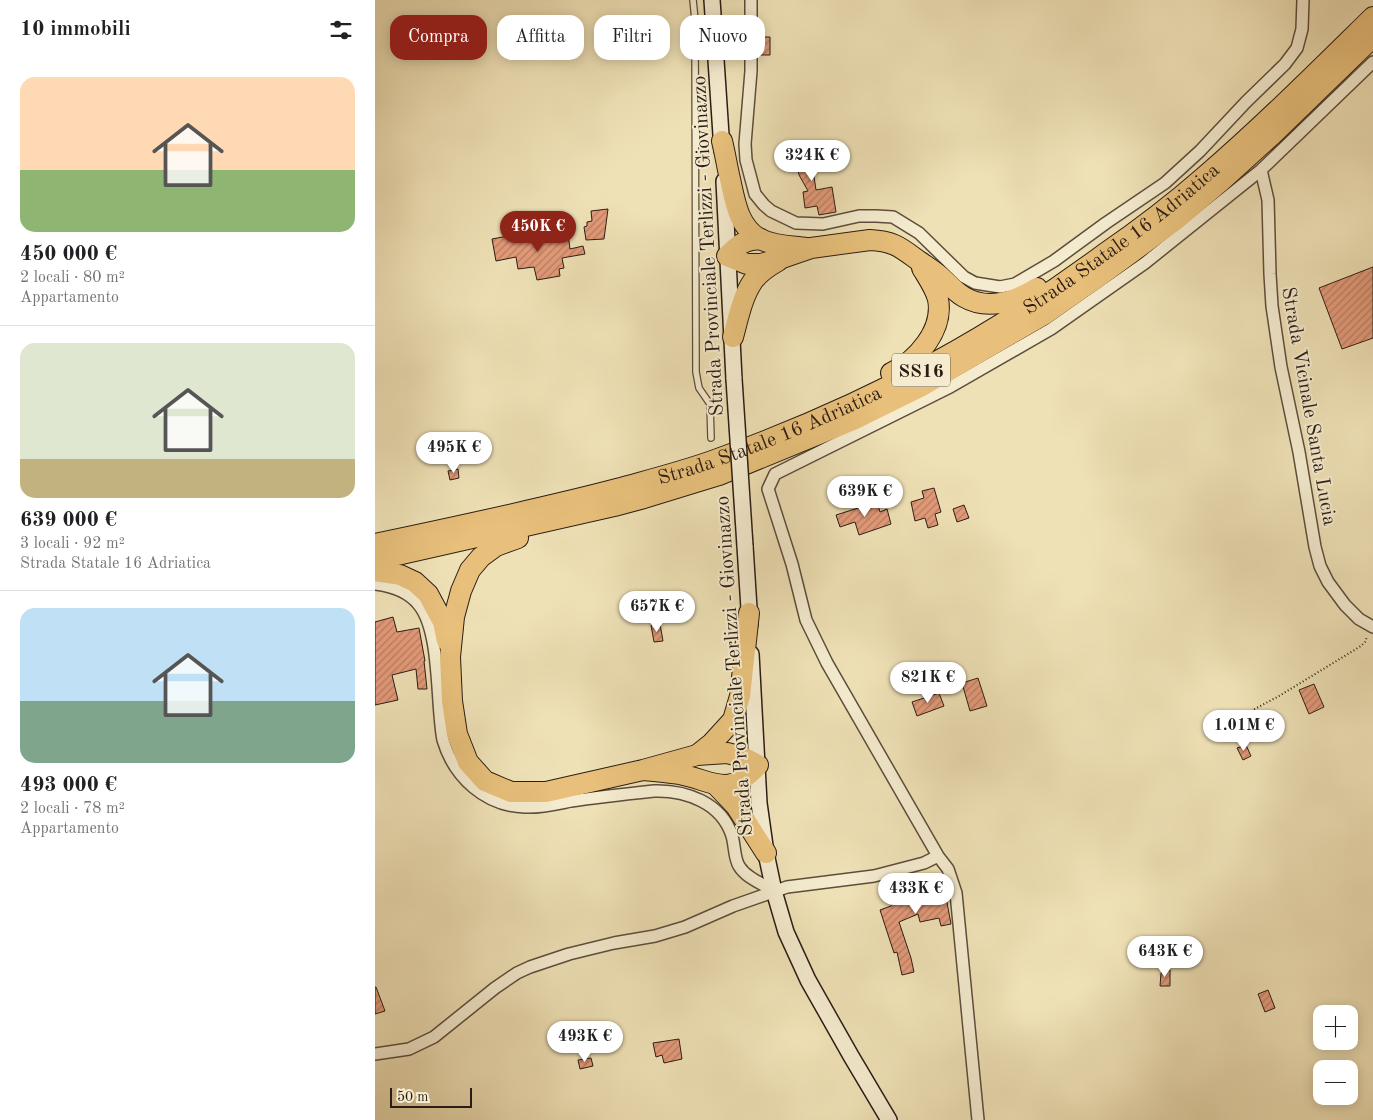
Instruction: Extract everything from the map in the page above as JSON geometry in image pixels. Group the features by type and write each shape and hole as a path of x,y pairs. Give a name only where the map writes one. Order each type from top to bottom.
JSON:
{"highway":[{"name":"Strada Statale 16 Adriatica","path":"375,544 571,501 655,479 764,441 859,402 935,363 1055,290 1134,233 1204,177 1260,127 1373,17"},
{"name":"Strada Statale 16 Adriatica","path":"375,560 580,514 644,498 710,478 853,420 920,387 1045,314 1177,219 1272,135 1373,37"},
{"path":"722,141 736,208 742,222 749,231 761,239 781,245 811,248"},
{"path":"761,239 749,240 738,244 727,256 747,264 761,264 779,260 811,248 879,240 899,246 940,276 956,292 982,304 1001,303 1023,297 1095,251 1134,233"},
{"path":"733,337 745,298 754,280 764,270 779,260"},
{"path":"764,441 833,400 896,371 913,358 922,348 934,329 938,314 938,300 934,288 918,260"},
{"path":"580,514 551,530 512,539 496,546 481,557 470,570 461,591 454,617 450,657 452,701 457,734 468,762 485,781 511,792 546,792 643,770 697,755 727,753 743,756 758,765 748,776 727,786 715,785 679,774 643,770"},
{"path":"375,571 400,575 415,582 428,594 443,622 450,657"},
{"path":"697,755 712,743 733,720 740,696 749,613"},
{"path":"715,785 736,806 766,853"}],"main road":[{"name":"Strada Provinciale Terlizzi - Giovinazzo","path":"712,0 722,141 759,802 766,853 774,891 786,932 808,980 889,1120"}],"street":[{"path":"751,0 751,71 746,128 746,160 755,194 764,205 771,211 796,223 823,224 859,216 893,217 919,233 964,276 975,283 1000,287 1015,284 1055,261 1165,183 1200,151 1285,64 1297,48 1302,29 1303,0"},
{"path":"978,1120 956,893 948,869 938,856 827,663 806,620 792,564 768,489 775,474 950,388 1051,330 1145,263 1261,170 1373,62"},
{"name":"Strada Vicinale Santa Lucia","path":"1261,170 1268,200 1269,274 1273,315 1281,368 1304,479 1315,547 1327,582 1359,620 1371,626"},
{"path":"375,584 405,592 415,600 425,615 433,645 443,740 454,766 477,792 496,802 526,807 654,791 691,796 710,805 725,821 732,835 738,863 743,872 774,891"},
{"path":"375,1054 409,1049 434,1037 495,988 517,973 530,967 569,954 614,943 655,936 685,927 733,906 787,887 874,876 924,862 938,856"}],"lane":[{"path":"693,0 695,30 696,372 699,388 710,404 711,438"}],"path":[{"path":"1251,711 1361,646 1365,642 1371,626"}],"building":[{"path":"765,37 770,37 770,55 765,55"},
{"path":"810,143 816,190 832,187 836,212 819,215 817,206 805,208 803,192 808,191 799,175 796,160 794,161 792,146"},
{"path":"608,209 604,239 586,240 584,227 587,226 587,222 592,221 591,211"},
{"path":"562,232 563,235 568,234 570,249 583,246 585,254 562,258 564,268 559,269 560,276 537,280 534,267 518,269 516,257 496,261 492,239 513,235 514,242 538,238 538,235"},
{"path":"1373,267 1373,338 1342,349 1319,288"},
{"path":"458,469 459,478 450,480 448,471"},
{"path":"934,488 941,512 935,514 938,525 928,528 925,518 915,521 911,502 924,498 922,491"},
{"path":"877,502 880,512 887,509 891,524 859,535 855,522 840,527 836,515"},
{"path":"964,505 969,518 957,522 953,509"},
{"path":"393,617 397,632 419,628 425,661 427,689 418,689 416,669 392,675 398,700 375,705 375,622"},
{"path":"660,624 663,641 654,642 651,625"},
{"path":"978,678 987,706 970,711 962,683"},
{"path":"1314,684 1324,707 1309,714 1299,690"},
{"path":"939,693 944,706 917,716 912,702"},
{"path":"1246,745 1251,756 1243,760 1237,748"},
{"path":"943,877 949,895 946,897 951,924 941,926 939,918 920,922 918,914 899,922 914,972 902,975 897,952 894,953 880,910 917,896 913,879"},
{"path":"1162,970 1170,970 1170,986 1160,986"},
{"path":"375,987 385,1011 375,1014"},
{"path":"1268,990 1275,1008 1265,1012 1258,994"},
{"path":"679,1039 682,1059 664,1063 662,1055 656,1057 653,1043"},
{"path":"591,1058 593,1066 580,1069 578,1060"}]}
